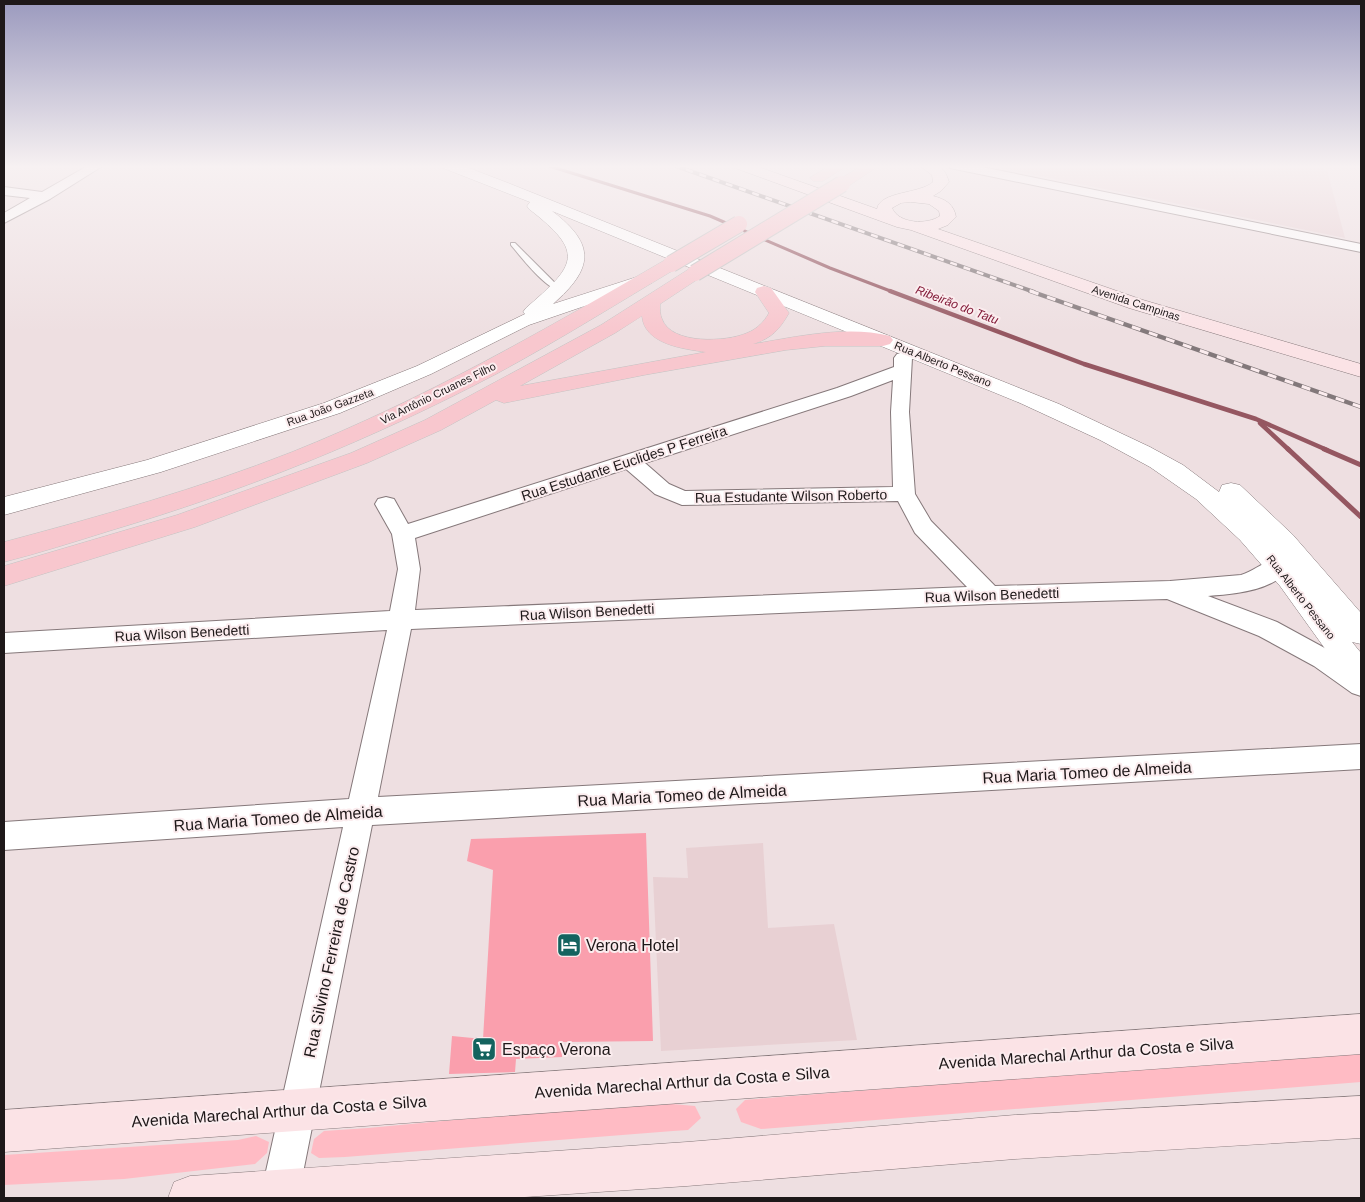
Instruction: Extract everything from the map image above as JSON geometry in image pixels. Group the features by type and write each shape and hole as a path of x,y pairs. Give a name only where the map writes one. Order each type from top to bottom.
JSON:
{"main road":[{"name":"Via Antônio Cruanes Filho","path":"4,552 172,503 260,472 339,441 492,367 744,221"},
{"name":"Via Antônio Cruanes Filho","path":"4,576 186,521 359,458 433,425 608,329 781,221"},
{"name":"Avenida Campinas","path":"897,221 1093,285 1361,362"},
{"path":"914,226 932,226 938,221"},
{"name":"Avenida Campinas","path":"949,221 953,229 976,240 1197,323 1361,371"},
{"path":"650,302 649,310 652,325 664,335 694,345 720,346 756,337 775,324 780,314 764,292"},
{"path":"476,403 639,369 774,347 842,338 883,340"},
{"name":"Avenida Marechal Arthur da Costa e Silva","path":"4,1131 1361,1034"},
{"path":"190,1198 280,1195 1015,1137 1361,1117"}],"street":[{"path":"522,321 560,289 573,274 577,264 576,248 554,221"},
{"name":"Rua Alberto Pessano","path":"589,221 1053,409 1141,451 1205,493 1245,530 1279,566 1361,676"},
{"name":"Rua Alberto Pessano","path":"622,221 1022,380 1134,430 1184,458 1225,486 1247,505 1299,556 1361,634"},
{"path":"1232,221 1361,248"},
{"name":"Rua João Gazzeta","path":"4,506 153,466 332,408 424,370 522,321 646,279"},
{"path":"904,348 901,370 904,494 922,527 989,595"},
{"name":"Rua Estudante Euclides P Ferreira","path":"404,534 844,392 901,370"},
{"name":"Rua Estudante Euclides P Ferreira","path":"844,392 888,390 901,394"},
{"name":"Rua Estudante Wilson Roberto","path":"629,461 662,489 682,498 904,494"},
{"name":"Rua Silvino Ferreira de Castro","path":"280,1195 401,620 409,569 404,534 386,504"},
{"name":"Rua Wilson Benedetti","path":"4,643 401,620 989,595 1170,590 1241,584 1258,579 1279,566"},
{"name":"Rua Wilson Benedetti","path":"1170,590 1268,629 1323,659 1361,685"},
{"name":"Rua Maria Tomeo de Almeida","path":"4,836 361,812 1361,757"}],"lane":[{"path":"513,244 551,284 560,289"}],"shaded area":[{"path":"1262,221 1341,221 1345,238"},
{"path":"763,843 768,928 834,924 857,1040 661,1051 653,877 688,878 686,848"},
{"path":"1361,1051 1361,1082 761,1129 741,1122 736,1109 745,1100"},
{"path":"672,1104 695,1106 701,1118 688,1130 345,1157 319,1158 311,1153 314,1139 324,1131 538,1112"},
{"path":"256,1136 269,1142 267,1153 255,1164 124,1179 4,1185 4,1155 238,1140"}],"building":[{"name":"Verona Hotel","path":"646,833 653,1041 563,1042 562,1057 516,1059 515,1072 449,1074 452,1036 483,1039 493,870 467,861 471,839"}],"waterway":[{"name":"Ribeirão do Tatu","path":"722,221 830,268 893,292"},
{"name":"Ribeirão do Tatu","path":"890,291 1084,364 1256,419 1327,450"},
{"path":"1260,423 1289,450"},
{"path":"1288,449 1361,517"},
{"name":"Ribeirão do Tatu","path":"1324,449 1361,465"}],"railway":[{"path":"832,221 1034,292"},
{"path":"1030,291 1361,407"}],"place":[{"name":"Verona Hotel","path":"569,945"},
{"name":"Espaço Verona","path":"484,1049"}]}
